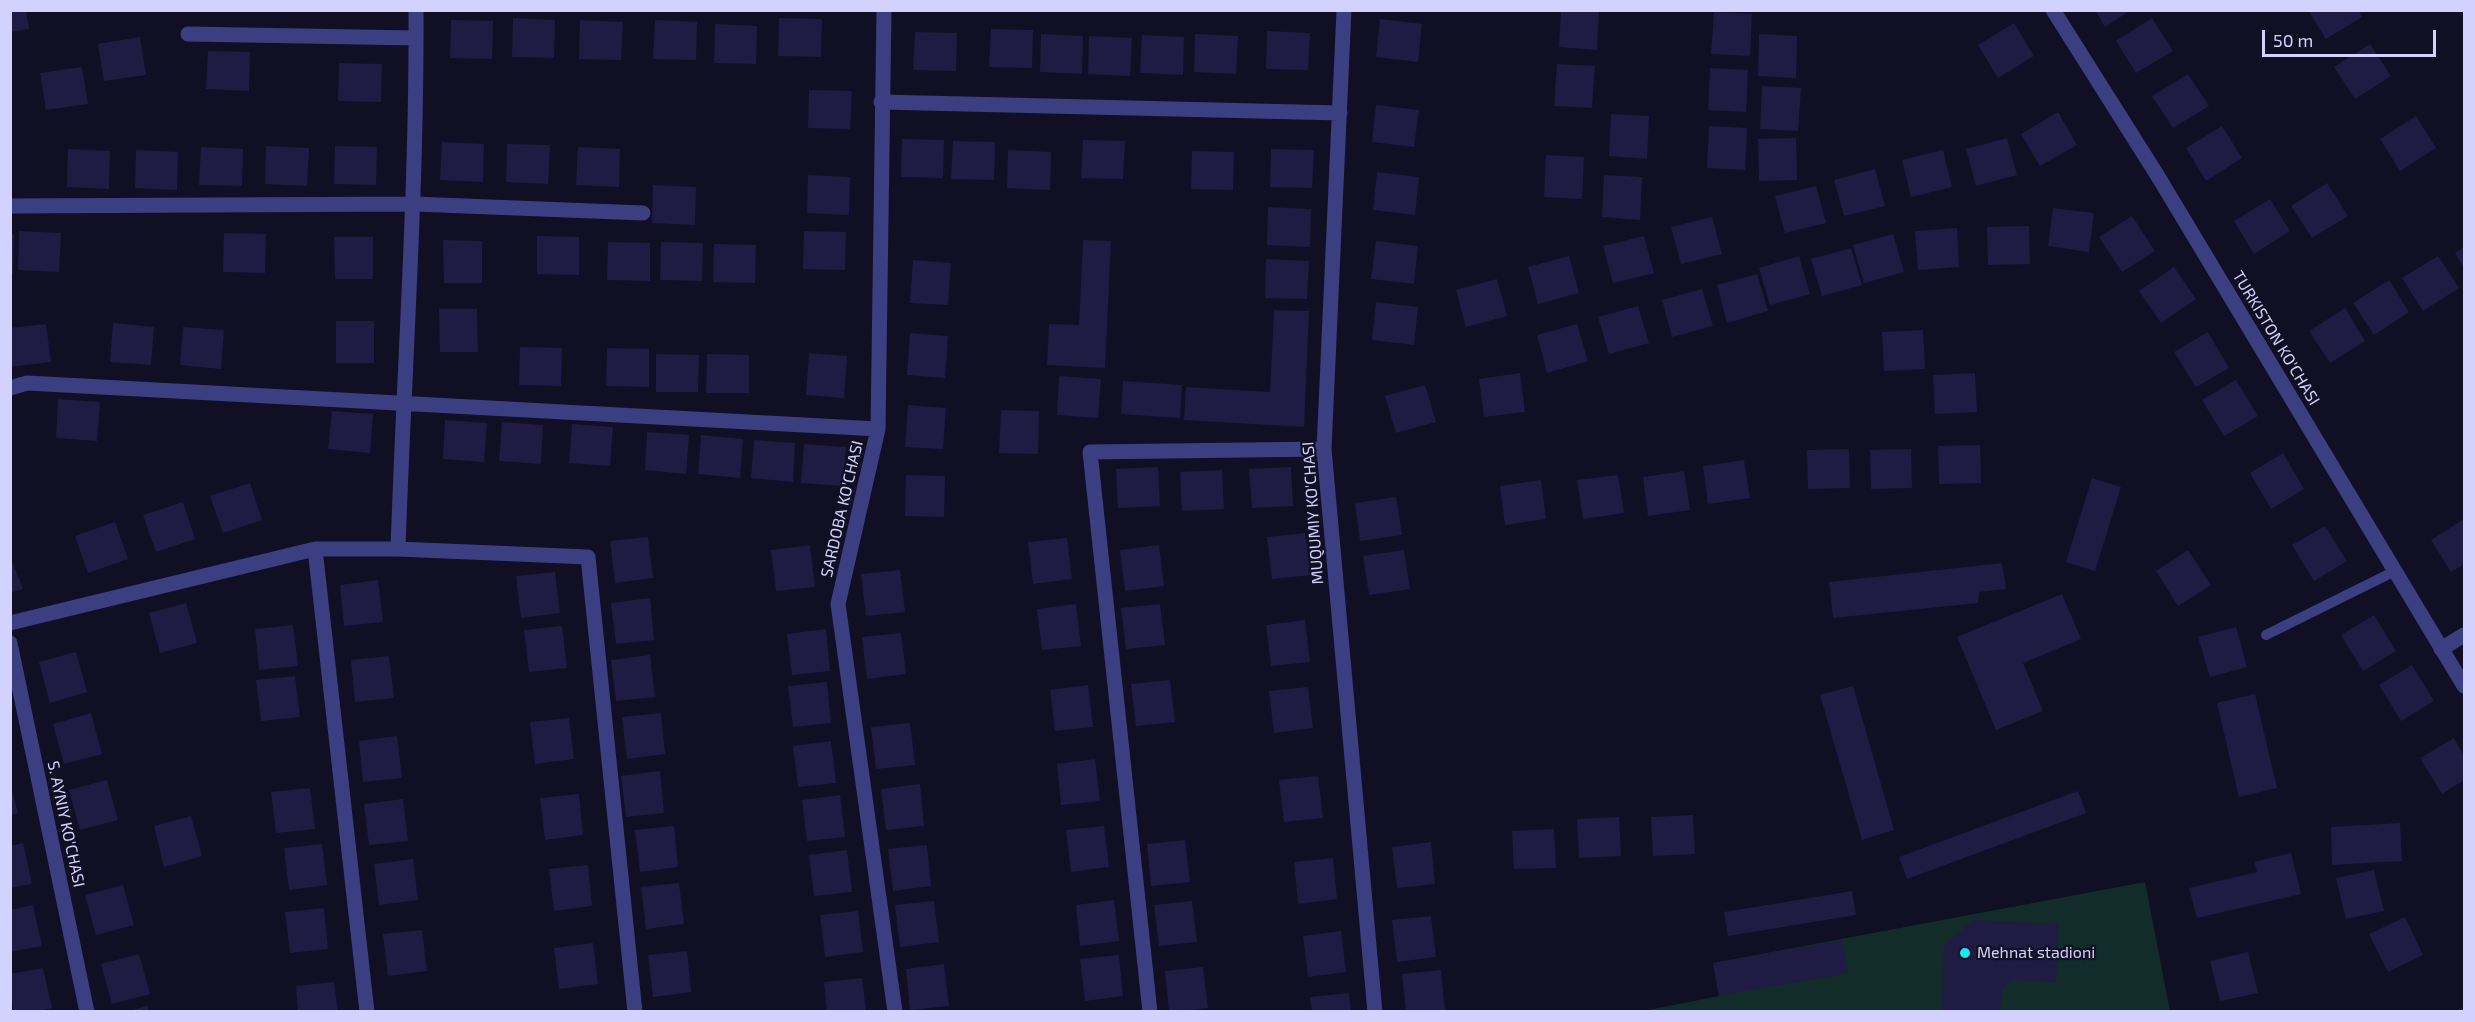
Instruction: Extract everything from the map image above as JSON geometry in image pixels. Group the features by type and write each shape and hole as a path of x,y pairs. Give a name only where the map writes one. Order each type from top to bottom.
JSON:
{"street":[{"path":"398,549 402,404 414,204 416,10"},
{"name":"SARDOBA KO'CHASI","path":"884,10 881,102 879,429 838,604 895,1011"},
{"name":"MUQUMIY KO'CHASI","path":"1344,10 1324,449 1375,1011"},
{"name":"TURKISTON KO'CHASI","path":"2053,10 2159,178 2464,686"},
{"path":"188,34 416,38"},
{"path":"881,102 1340,113"},
{"path":"10,206 414,204 643,213"},
{"path":"10,388 27,383 879,429"},
{"path":"1150,1011 1090,452 1324,449"},
{"path":"315,549 367,1011"},
{"path":"10,623 315,549 398,549 588,556 635,1011"},
{"path":"2441,649 2464,635"},
{"name":"S. AYNIY KO'CHASI","path":"10,643 87,1011"}],"lane":[{"path":"2265,635 2395,571"}],"green space":[{"name":"Mehnat stadioni","path":"2145,882 2170,1011 1638,1012 1719,996 1713,963"}],"building":[{"path":"10,10 26,10 29,29 10,32"},
{"path":"1561,10 1599,10 1597,50 1559,47"},
{"path":"2095,10 2131,10 2105,27"},
{"path":"2308,10 2358,10 2362,17 2326,39"},
{"path":"1714,12 1752,14 1750,56 1711,54"},
{"path":"513,18 555,20 554,58 512,57"},
{"path":"779,18 822,19 821,57 778,56"},
{"path":"2152,18 2173,51 2136,73 2116,41"},
{"path":"1380,19 1422,24 1418,62 1376,57"},
{"path":"451,20 493,21 492,59 450,58"},
{"path":"580,20 623,22 621,60 579,59"},
{"path":"655,20 697,22 696,60 653,59"},
{"path":"2014,23 2034,56 1998,78 1978,45"},
{"path":"715,24 757,26 756,64 714,63"},
{"path":"991,29 1033,30 1032,68 989,67"},
{"path":"1267,31 1310,33 1308,70 1266,69"},
{"path":"915,32 957,33 956,71 913,70"},
{"path":"1041,34 1083,36 1082,74 1040,72"},
{"path":"1195,34 1238,36 1236,74 1194,72"},
{"path":"1759,34 1797,36 1796,78 1758,76"},
{"path":"1142,35 1184,37 1183,75 1140,73"},
{"path":"1089,36 1132,38 1130,76 1088,74"},
{"path":"140,37 146,75 104,81 98,44"},
{"path":"2370,44 2391,76 2355,99 2334,67"},
{"path":"208,51 250,52 249,91 206,89"},
{"path":"339,63 382,64 381,102 338,101"},
{"path":"1557,64 1595,66 1592,108 1554,106"},
{"path":"82,67 88,104 46,110 40,73"},
{"path":"1710,68 1748,70 1746,112 1708,110"},
{"path":"2188,74 2209,106 2173,128 2152,96"},
{"path":"1762,86 1801,88 1798,131 1760,129"},
{"path":"809,90 852,91 850,129 808,128"},
{"path":"1376,105 1419,110 1414,147 1372,142"},
{"path":"2058,112 2077,145 2040,166 2021,134"},
{"path":"1611,114 1649,116 1647,159 1609,156"},
{"path":"2416,116 2436,148 2400,171 2380,139"},
{"path":"1709,126 1747,128 1745,170 1707,168"},
{"path":"2222,126 2242,158 2206,181 2186,148"},
{"path":"1796,138 1797,180 1759,181 1758,139"},
{"path":"2007,138 2017,175 1976,186 1966,149"},
{"path":"902,139 944,140 943,178 901,177"},
{"path":"1083,140 1125,141 1123,179 1081,178"},
{"path":"953,141 995,142 994,180 951,179"},
{"path":"442,142 484,144 483,182 440,180"},
{"path":"507,144 550,145 548,184 506,182"},
{"path":"266,146 309,148 307,186 265,184"},
{"path":"335,146 377,147 376,185 334,184"},
{"path":"201,147 243,149 242,186 199,185"},
{"path":"578,147 620,149 619,187 576,185"},
{"path":"68,149 110,151 109,189 67,187"},
{"path":"1271,149 1314,150 1312,188 1270,187"},
{"path":"136,150 178,152 177,190 135,188"},
{"path":"1008,150 1051,152 1050,190 1007,188"},
{"path":"1943,150 1952,187 1911,197 1902,160"},
{"path":"1192,151 1234,152 1233,190 1191,189"},
{"path":"1546,155 1584,157 1582,199 1544,197"},
{"path":"1875,169 1885,206 1844,216 1834,180"},
{"path":"1377,172 1419,177 1415,215 1373,210"},
{"path":"808,175 850,177 849,215 807,213"},
{"path":"1604,175 1642,177 1640,220 1602,217"},
{"path":"2327,183 2348,216 2312,238 2291,206"},
{"path":"653,185 696,187 695,225 652,223"},
{"path":"1816,186 1826,223 1785,233 1775,196"},
{"path":"2270,199 2290,231 2254,254 2234,221"},
{"path":"1268,207 1311,209 1310,247 1267,245"},
{"path":"2053,208 2094,213 2089,252 2048,246"},
{"path":"2132,216 2155,251 2122,272 2099,237"},
{"path":"1712,217 1722,254 1681,264 1671,227"},
{"path":"2029,226 2030,264 1988,265 1987,227"},
{"path":"1957,228 1959,267 1918,270 1915,231"},
{"path":"19,231 61,233 59,272 18,270"},
{"path":"804,231 846,232 845,270 803,269"},
{"path":"224,233 266,234 265,273 223,272"},
{"path":"1893,234 1904,272 1864,283 1853,245"},
{"path":"10,235 14,235 13,274 10,274"},
{"path":"537,236 579,237 579,275 537,274"},
{"path":"1644,236 1654,273 1613,283 1603,246"},
{"path":"334,237 373,237 373,279 335,279"},
{"path":"443,240 482,241 482,283 444,283"},
{"path":"1083,240 1111,241 1105,368 1047,365 1049,324 1079,325"},
{"path":"1376,241 1418,246 1414,284 1371,279"},
{"path":"608,242 650,243 650,281 607,280"},
{"path":"661,242 703,243 702,281 660,280"},
{"path":"714,244 756,245 755,283 713,282"},
{"path":"2464,247 2464,268 2455,253"},
{"path":"1851,248 1862,285 1822,296 1811,259"},
{"path":"1569,256 1579,293 1538,304 1528,267"},
{"path":"1799,256 1810,294 1770,305 1759,268"},
{"path":"2438,256 2459,288 2423,311 2402,278"},
{"path":"1266,259 1309,261 1307,299 1265,298"},
{"path":"913,260 951,263 948,305 910,303"},
{"path":"2174,267 2196,299 2161,323 2139,291"},
{"path":"1757,274 1768,311 1727,323 1717,285"},
{"path":"1497,279 1507,316 1466,327 1456,290"},
{"path":"2389,280 2409,312 2374,335 2353,303"},
{"path":"1702,289 1713,326 1672,337 1662,300"},
{"path":"1376,302 1418,307 1414,345 1372,340"},
{"path":"1638,306 1649,343 1609,354 1598,317"},
{"path":"2345,308 2365,341 2330,363 2309,331"},
{"path":"439,309 477,309 478,352 440,352"},
{"path":"1274,310 1309,311 1304,427 1184,420 1186,387 1270,392"},
{"path":"336,321 374,321 374,363 336,363"},
{"path":"113,323 154,327 151,365 110,362"},
{"path":"46,324 51,362 10,367 10,328"},
{"path":"1577,324 1588,361 1547,373 1537,335"},
{"path":"183,327 224,330 221,369 180,365"},
{"path":"1923,330 1925,369 1884,371 1882,332"},
{"path":"2208,332 2229,368 2196,387 2174,352"},
{"path":"910,333 948,336 945,378 907,375"},
{"path":"520,347 562,348 561,386 519,385"},
{"path":"607,348 649,349 649,387 606,386"},
{"path":"809,353 847,356 844,398 806,395"},
{"path":"656,354 699,355 698,392 656,392"},
{"path":"707,354 749,355 749,393 706,393"},
{"path":"1520,373 1525,412 1484,417 1479,379"},
{"path":"1975,373 1977,412 1935,414 1933,375"},
{"path":"1059,376 1101,379 1098,418 1057,415"},
{"path":"2236,380 2258,416 2224,436 2202,400"},
{"path":"1123,381 1182,385 1180,418 1121,414"},
{"path":"1425,385 1436,422 1396,433 1385,396"},
{"path":"58,399 100,402 97,441 56,438"},
{"path":"908,405 946,408 943,449 905,447"},
{"path":"1001,410 1039,411 1038,454 999,453"},
{"path":"332,411 373,414 370,453 328,449"},
{"path":"445,420 487,423 484,462 443,459"},
{"path":"502,422 543,425 541,464 499,461"},
{"path":"572,424 613,427 610,466 569,463"},
{"path":"647,432 689,435 686,474 645,470"},
{"path":"701,435 743,439 740,478 698,474"},
{"path":"754,440 795,443 793,482 751,478"},
{"path":"804,444 846,447 843,486 801,483"},
{"path":"1980,445 1981,483 1939,484 1938,446"},
{"path":"1849,449 1850,488 1808,489 1807,450"},
{"path":"1911,449 1912,488 1871,489 1870,450"},
{"path":"2283,453 2304,489 2271,509 2250,473"},
{"path":"1744,460 1750,498 1708,504 1703,466"},
{"path":"1158,467 1160,506 1118,508 1116,469"},
{"path":"1291,467 1293,506 1252,508 1249,469"},
{"path":"1222,470 1224,509 1182,511 1180,472"},
{"path":"1684,471 1690,510 1648,516 1643,477"},
{"path":"906,475 945,476 944,517 905,516"},
{"path":"1618,475 1624,513 1583,519 1577,480"},
{"path":"2092,478 2121,487 2095,571 2066,562"},
{"path":"1541,480 1546,519 1505,525 1500,486"},
{"path":"250,483 262,520 223,533 210,496"},
{"path":"1396,497 1402,535 1360,541 1355,503"},
{"path":"183,502 195,539 156,552 143,515"},
{"path":"2464,519 2464,564 2451,572 2431,540"},
{"path":"115,522 128,559 88,573 75,536"},
{"path":"2325,526 2347,561 2314,581 2292,545"},
{"path":"1305,533 1311,575 1272,579 1267,537"},
{"path":"648,537 653,578 615,583 610,541"},
{"path":"1067,538 1072,579 1033,584 1028,542"},
{"path":"810,545 815,587 776,591 771,550"},
{"path":"1159,545 1164,586 1125,591 1120,550"},
{"path":"1404,550 1410,589 1369,595 1363,556"},
{"path":"2188,550 2211,585 2178,606 2156,571"},
{"path":"10,556 23,589 10,593"},
{"path":"2002,563 2006,589 1979,592 1978,603 1833,618 1829,582"},
{"path":"900,570 905,612 866,616 861,574"},
{"path":"555,572 560,613 521,618 516,576"},
{"path":"378,580 383,622 344,626 340,585"},
{"path":"2062,594 2081,639 2023,663 2043,711 1996,730 1957,637"},
{"path":"650,598 654,640 616,644 611,603"},
{"path":"186,603 197,643 160,653 149,613"},
{"path":"1076,604 1081,646 1042,650 1037,609"},
{"path":"1160,604 1165,645 1126,649 1121,608"},
{"path":"2374,615 2396,651 2363,671 2341,635"},
{"path":"1305,620 1310,662 1271,666 1266,625"},
{"path":"293,625 298,666 259,670 255,629"},
{"path":"562,626 567,668 529,672 524,630"},
{"path":"2236,627 2247,667 2210,677 2198,637"},
{"path":"826,629 830,671 792,675 787,634"},
{"path":"901,633 906,674 867,679 862,637"},
{"path":"76,652 87,692 50,703 39,662"},
{"path":"650,655 655,697 616,701 611,660"},
{"path":"389,656 394,698 355,702 351,660"},
{"path":"2412,665 2434,701 2401,721 2379,685"},
{"path":"295,676 300,717 261,721 256,680"},
{"path":"1170,680 1175,722 1136,726 1131,684"},
{"path":"827,682 831,723 793,727 788,686"},
{"path":"1088,685 1093,727 1055,731 1050,690"},
{"path":"1853,686 1894,830 1862,840 1820,695"},
{"path":"1308,687 1313,728 1274,733 1269,691"},
{"path":"2255,694 2277,788 2239,797 2217,703"},
{"path":"91,713 102,754 64,764 53,724"},
{"path":"661,713 665,754 627,759 622,717"},
{"path":"569,718 574,759 535,764 530,722"},
{"path":"910,723 915,765 876,769 871,727"},
{"path":"397,736 402,778 363,782 359,741"},
{"path":"2454,738 2464,756 2464,780 2442,794 2420,758"},
{"path":"831,741 836,783 798,787 793,746"},
{"path":"1095,759 1100,801 1061,805 1057,764"},
{"path":"660,771 664,813 626,817 621,776"},
{"path":"1318,776 1323,818 1284,822 1279,780"},
{"path":"107,780 118,820 80,830 69,790"},
{"path":"10,783 18,813 10,815"},
{"path":"920,784 924,826 886,830 881,789"},
{"path":"310,788 315,829 276,833 271,792"},
{"path":"2078,791 2086,813 1907,879 1899,857"},
{"path":"579,794 583,835 545,840 540,798"},
{"path":"840,795 845,837 807,841 802,800"},
{"path":"403,799 408,841 369,845 364,804"},
{"path":"1693,815 1695,854 1653,856 1651,817"},
{"path":"191,816 202,856 164,867 154,826"},
{"path":"1619,817 1621,856 1579,858 1577,819"},
{"path":"2400,823 2402,861 2332,865 2331,827"},
{"path":"674,826 678,867 640,872 635,830"},
{"path":"1104,826 1109,867 1071,872 1066,830"},
{"path":"1554,829 1556,868 1514,869 1512,831"},
{"path":"1185,840 1190,882 1151,886 1147,844"},
{"path":"1431,842 1435,884 1397,888 1392,847"},
{"path":"23,843 32,884 10,888 10,846"},
{"path":"322,844 327,885 289,890 284,848"},
{"path":"927,845 931,886 893,891 888,849"},
{"path":"847,850 852,892 814,896 809,855"},
{"path":"2291,853 2301,894 2197,918 2189,888 2257,872 2254,862"},
{"path":"1333,858 1337,899 1298,904 1294,862"},
{"path":"413,859 418,900 379,905 374,864"},
{"path":"588,865 592,906 554,911 549,869"},
{"path":"2374,870 2384,911 2346,919 2336,878"},
{"path":"679,883 684,924 646,929 641,887"},
{"path":"123,885 134,925 96,935 85,895"},
{"path":"1852,891 1856,915 1728,936 1724,912"},
{"path":"1114,900 1119,941 1080,946 1076,905"},
{"path":"934,901 939,942 900,947 895,905"},
{"path":"1192,901 1197,942 1159,946 1154,905"},
{"path":"33,905 42,946 10,952 10,910"},
{"path":"324,908 328,949 290,953 285,912"},
{"path":"858,911 863,952 825,957 820,915"},
{"path":"1431,916 1436,957 1397,962 1392,920"},
{"path":"2405,917 2423,955 2388,972 2369,934"},
{"path":"1973,920 2059,924 2056,982 2011,980 2001,992 2000,1012 1942,1012 1944,946"},
{"path":"422,930 427,971 388,976 383,934"},
{"path":"1341,931 1346,972 1308,977 1303,936"},
{"path":"1842,940 1848,973 1719,996 1713,963"},
{"path":"593,943 598,984 559,989 554,948"},
{"path":"687,951 691,992 653,997 648,955"},
{"path":"2248,952 2258,993 2220,1001 2210,961"},
{"path":"139,954 150,994 112,1004 101,964"},
{"path":"1119,955 1123,996 1085,1001 1080,959"},
{"path":"944,964 949,1006 910,1010 906,969"},
{"path":"1203,967 1208,1008 1169,1012 1165,971"},
{"path":"43,968 52,1008 36,1012 13,1012 10,974"},
{"path":"1441,970 1445,1011 1406,1012 1402,974"},
{"path":"862,978 866,1012 827,1012 824,982"},
{"path":"334,982 338,1012 298,1012 296,986"},
{"path":"1349,993 1351,1012 1312,1012 1310,997"},
{"path":"147,1006 149,1012 129,1012 129,1011"}],"place":[{"name":"Mehnat stadioni","path":"1965,953"}]}
